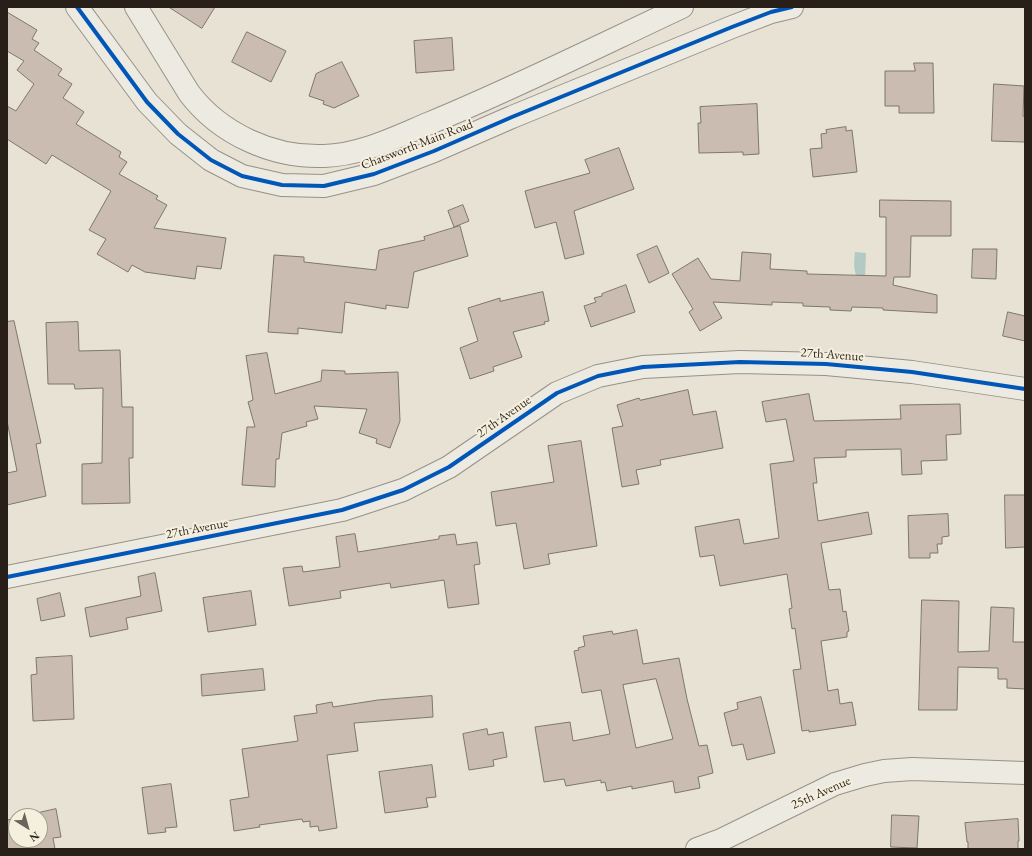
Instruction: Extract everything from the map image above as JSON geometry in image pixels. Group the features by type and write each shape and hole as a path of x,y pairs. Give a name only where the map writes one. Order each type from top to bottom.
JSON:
{"street":[{"name":"Chatsworth Main Road","path":"77,7 147,102 178,134 211,160 242,176 282,184 324,186 374,174 434,151 512,117 732,27 771,12 792,7"},
{"path":"136,7 189,93 210,115 237,135 255,143 293,155 325,156 349,153 380,143 479,102 682,7"},
{"name":"27th Avenue","path":"7,577 342,510 380,498 403,490 449,468 557,393 598,376 643,367 740,362 826,364 912,372 1025,389"},
{"name":"25th Avenue","path":"697,849 721,840 835,784 865,775 884,771 912,769 1025,772"}],"water":[{"path":"855,252 866,253 865,278 858,279 856,276 854,266"}],"building":[{"path":"169,7 215,7 202,28"},
{"path":"7,12 37,30 32,39 39,43 34,50 62,69 58,75 72,84 63,98 84,112 76,124 121,152 119,157 127,162 119,174 158,196 156,199 167,205 154,228 226,238 221,269 197,266 195,279 145,272 132,265 128,272 97,254 106,239 89,230 111,191 52,155 46,164 7,139 7,106 16,111 34,84 17,70 24,61 7,51"},
{"path":"247,32 286,51 271,82 232,62"},
{"path":"452,38 454,70 416,73 414,41"},
{"path":"342,62 359,96 334,108 323,104 324,101 309,96 316,74"},
{"path":"914,63 933,63 934,113 899,113 899,106 885,106 885,71 915,71"},
{"path":"994,84 1024,86 1023,116 1025,117 1025,142 992,141"},
{"path":"757,104 759,154 743,155 743,152 699,153 698,123 701,123 700,107"},
{"path":"846,127 846,131 852,130 857,172 813,177 810,149 822,148 821,134 827,133 826,130"},
{"path":"619,148 634,189 574,211 584,254 565,259 556,222 535,228 525,191 590,173 585,160"},
{"path":"880,200 951,201 951,236 911,236 910,277 894,277 893,285 937,295 937,313 852,307 851,311 830,310 830,307 803,306 803,303 772,302 772,305 713,302 722,318 700,331 689,312 693,309 672,274 698,258 711,279 740,281 742,252 771,254 770,269 807,271 807,274 886,276 886,217 880,217"},
{"path":"463,205 469,221 454,227 448,211"},
{"path":"460,226 468,256 414,272 408,308 386,305 386,309 345,302 342,333 298,328 298,334 268,332 274,255 304,257 304,262 376,270 379,250 425,240 424,237"},
{"path":"657,246 669,273 649,283 637,255"},
{"path":"973,249 997,249 996,279 972,278"},
{"path":"626,285 635,312 591,327 584,306 596,302 594,298 602,296 602,294"},
{"path":"543,292 549,321 544,322 545,324 513,332 522,357 493,367 494,371 470,379 460,348 478,341 468,308 500,298 500,301"},
{"path":"1008,312 1025,316 1025,341 1003,336"},
{"path":"14,321 41,443 36,444 46,496 7,505 7,473 17,471 7,421 7,322"},
{"path":"78,322 79,351 120,350 122,407 133,407 133,458 129,458 130,503 82,504 82,464 102,463 103,388 75,389 74,384 48,384 46,323"},
{"path":"267,353 275,394 321,381 322,370 345,371 345,374 398,372 400,421 390,448 376,443 377,439 359,433 367,409 314,406 318,419 306,422 307,426 282,433 279,459 276,459 275,487 242,485 247,427 255,427 248,402 253,400 246,356"},
{"path":"688,390 693,415 716,411 723,448 660,460 661,465 636,470 639,484 622,487 612,428 623,426 617,405 639,398 640,400"},
{"path":"809,394 814,421 901,419 900,405 960,404 961,434 946,435 947,460 921,461 922,474 902,475 901,449 846,450 846,457 814,458 817,483 813,483 818,521 868,512 872,534 821,543 829,590 840,589 843,612 846,611 849,631 847,632 847,637 821,641 828,691 838,689 840,704 852,702 856,725 809,732 809,730 802,731 793,670 801,669 795,628 792,629 789,609 792,608 787,574 720,586 714,555 700,557 695,527 739,519 744,544 779,538 770,464 794,461 786,419 766,422 762,402"},
{"path":"581,441 597,546 548,554 550,564 524,569 516,523 496,526 491,492 554,482 548,446"},
{"path":"1005,495 1025,495 1025,547 1006,548"},
{"path":"948,514 949,536 942,537 942,544 937,544 938,553 930,553 930,558 909,558 908,516"},
{"path":"355,534 358,552 439,539 439,536 455,534 457,545 477,542 480,564 474,565 479,604 448,608 444,580 391,588 390,583 340,591 341,598 289,606 283,568 302,566 303,572 340,567 336,537"},
{"path":"155,573 162,611 126,618 128,629 90,637 85,608 141,596 138,577"},
{"path":"251,591 256,625 208,632 203,598"},
{"path":"60,593 65,616 41,621 37,599"},
{"path":"922,600 959,601 958,652 989,651 991,607 1014,608 1013,642 1025,642 1025,689 1007,688 1007,679 998,679 998,668 958,667 957,710 919,710"},
{"path":"637,630 643,664 679,658 687,699 699,746 707,745 713,773 698,777 700,788 675,793 673,781 632,789 632,786 607,791 605,782 601,783 601,780 566,786 564,779 544,782 535,727 570,722 573,741 610,734 601,690 582,693 574,651 585,646 583,636 612,631 613,634","holes":["656,679 673,739 636,748 623,685"]},
{"path":"72,656 74,719 33,721 31,675 37,674 36,658"},
{"path":"263,669 265,690 202,696 201,675"},
{"path":"432,696 433,717 354,723 358,751 327,755 337,828 319,831 318,826 310,827 310,821 303,822 302,819 259,825 260,827 234,831 230,800 249,797 242,749 298,741 294,716 317,713 316,705 332,702 333,707 378,700"},
{"path":"761,697 775,753 747,760 743,744 732,746 724,713 738,709 737,703"},
{"path":"487,729 488,735 503,732 507,757 493,760 494,766 469,770 463,734"},
{"path":"432,765 436,797 426,798 428,807 385,813 379,772"},
{"path":"171,784 177,827 165,828 166,832 148,834 142,788"},
{"path":"56,809 61,837 53,838 55,849 7,849 8,820 8,848 48,848 48,811"},
{"path":"892,815 919,816 917,848 891,847"},
{"path":"1018,819 1018,849 968,849 965,823"}],"cycle path":[{"path":"77,7 147,102 178,134 211,160 242,176 282,185 324,186 374,174 434,151 512,117 732,27 771,12 792,7"},
{"path":"7,577 342,510 403,490 449,467 557,393 598,376 643,367 740,362 826,364 912,372 1025,389"}]}
